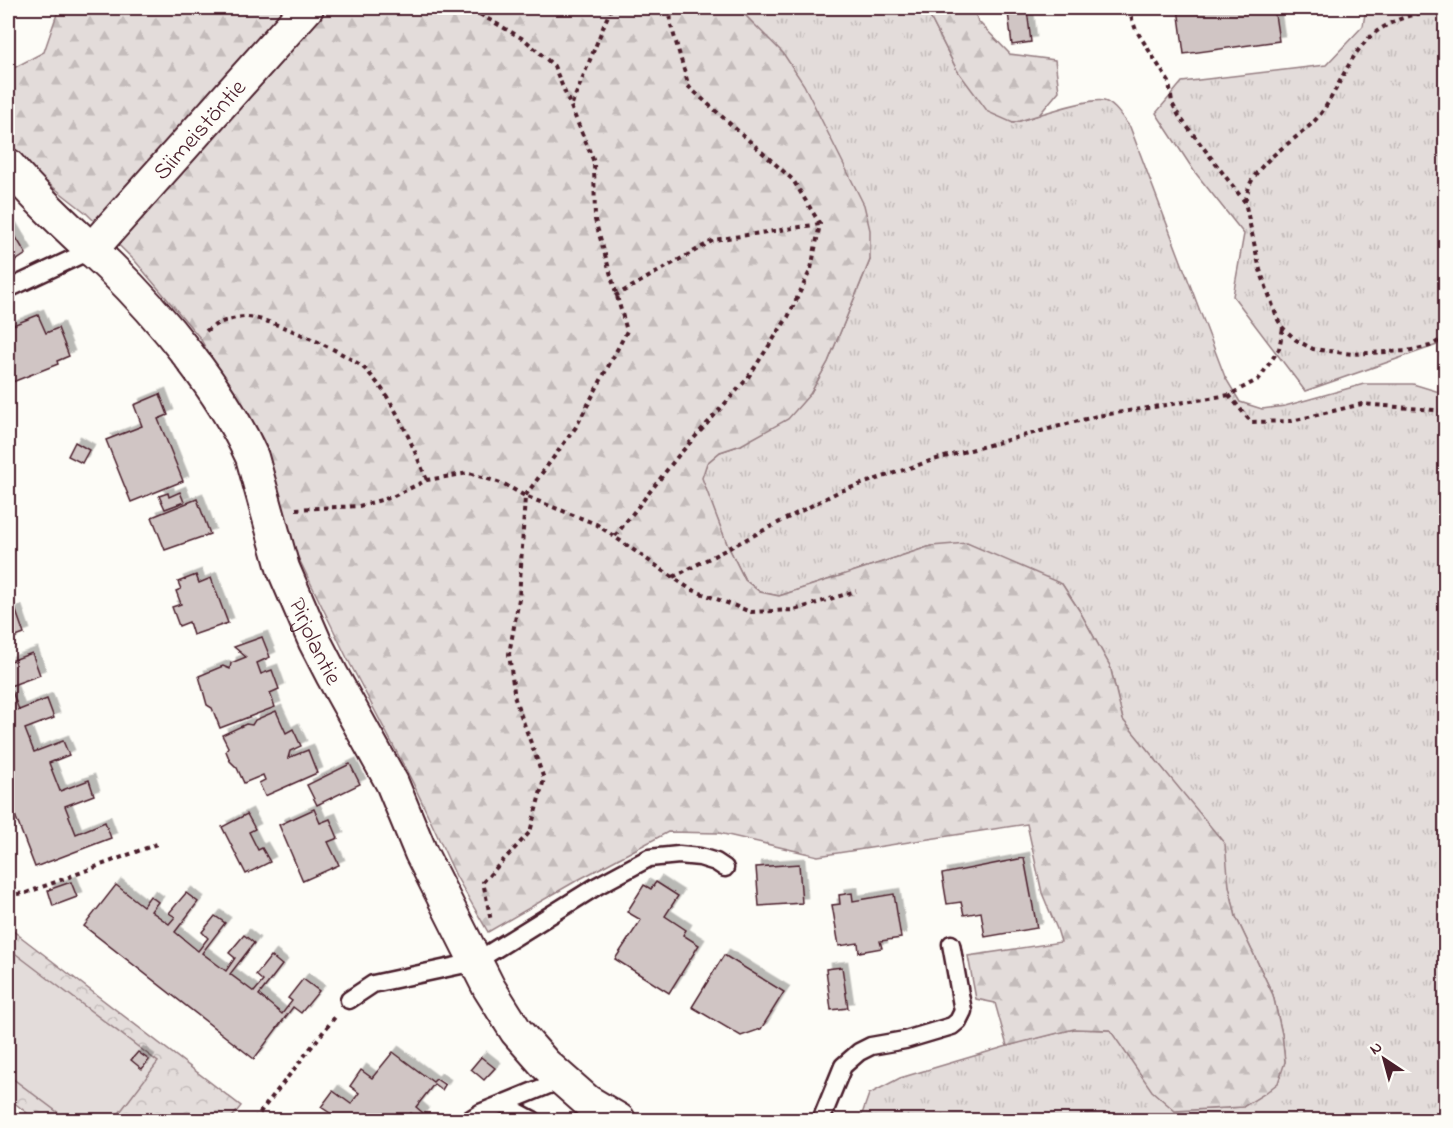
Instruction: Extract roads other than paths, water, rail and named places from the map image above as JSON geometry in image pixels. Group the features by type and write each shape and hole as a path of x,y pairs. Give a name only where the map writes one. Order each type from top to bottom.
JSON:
{"street":[{"name":"Siimeistöntie","path":"91,250 308,8"},
{"name":"Pirjolantie","path":"8,165 24,185 132,290 182,349 218,398 244,439 252,457 283,568 315,642 392,783 421,853 486,956 500,1007 531,1050 561,1080 587,1101 619,1120"}],"lane":[{"path":"8,289 91,250"},
{"path":"349,1000 373,984 486,956 597,886 649,858 679,855 700,857 716,862 725,868"},
{"path":"821,1120 843,1066 859,1052 871,1046 905,1040 952,1026 958,1021 963,1011 951,944"},
{"path":"470,1120 480,1113 561,1080"},
{"path":"503,1104 533,1120"}]}
